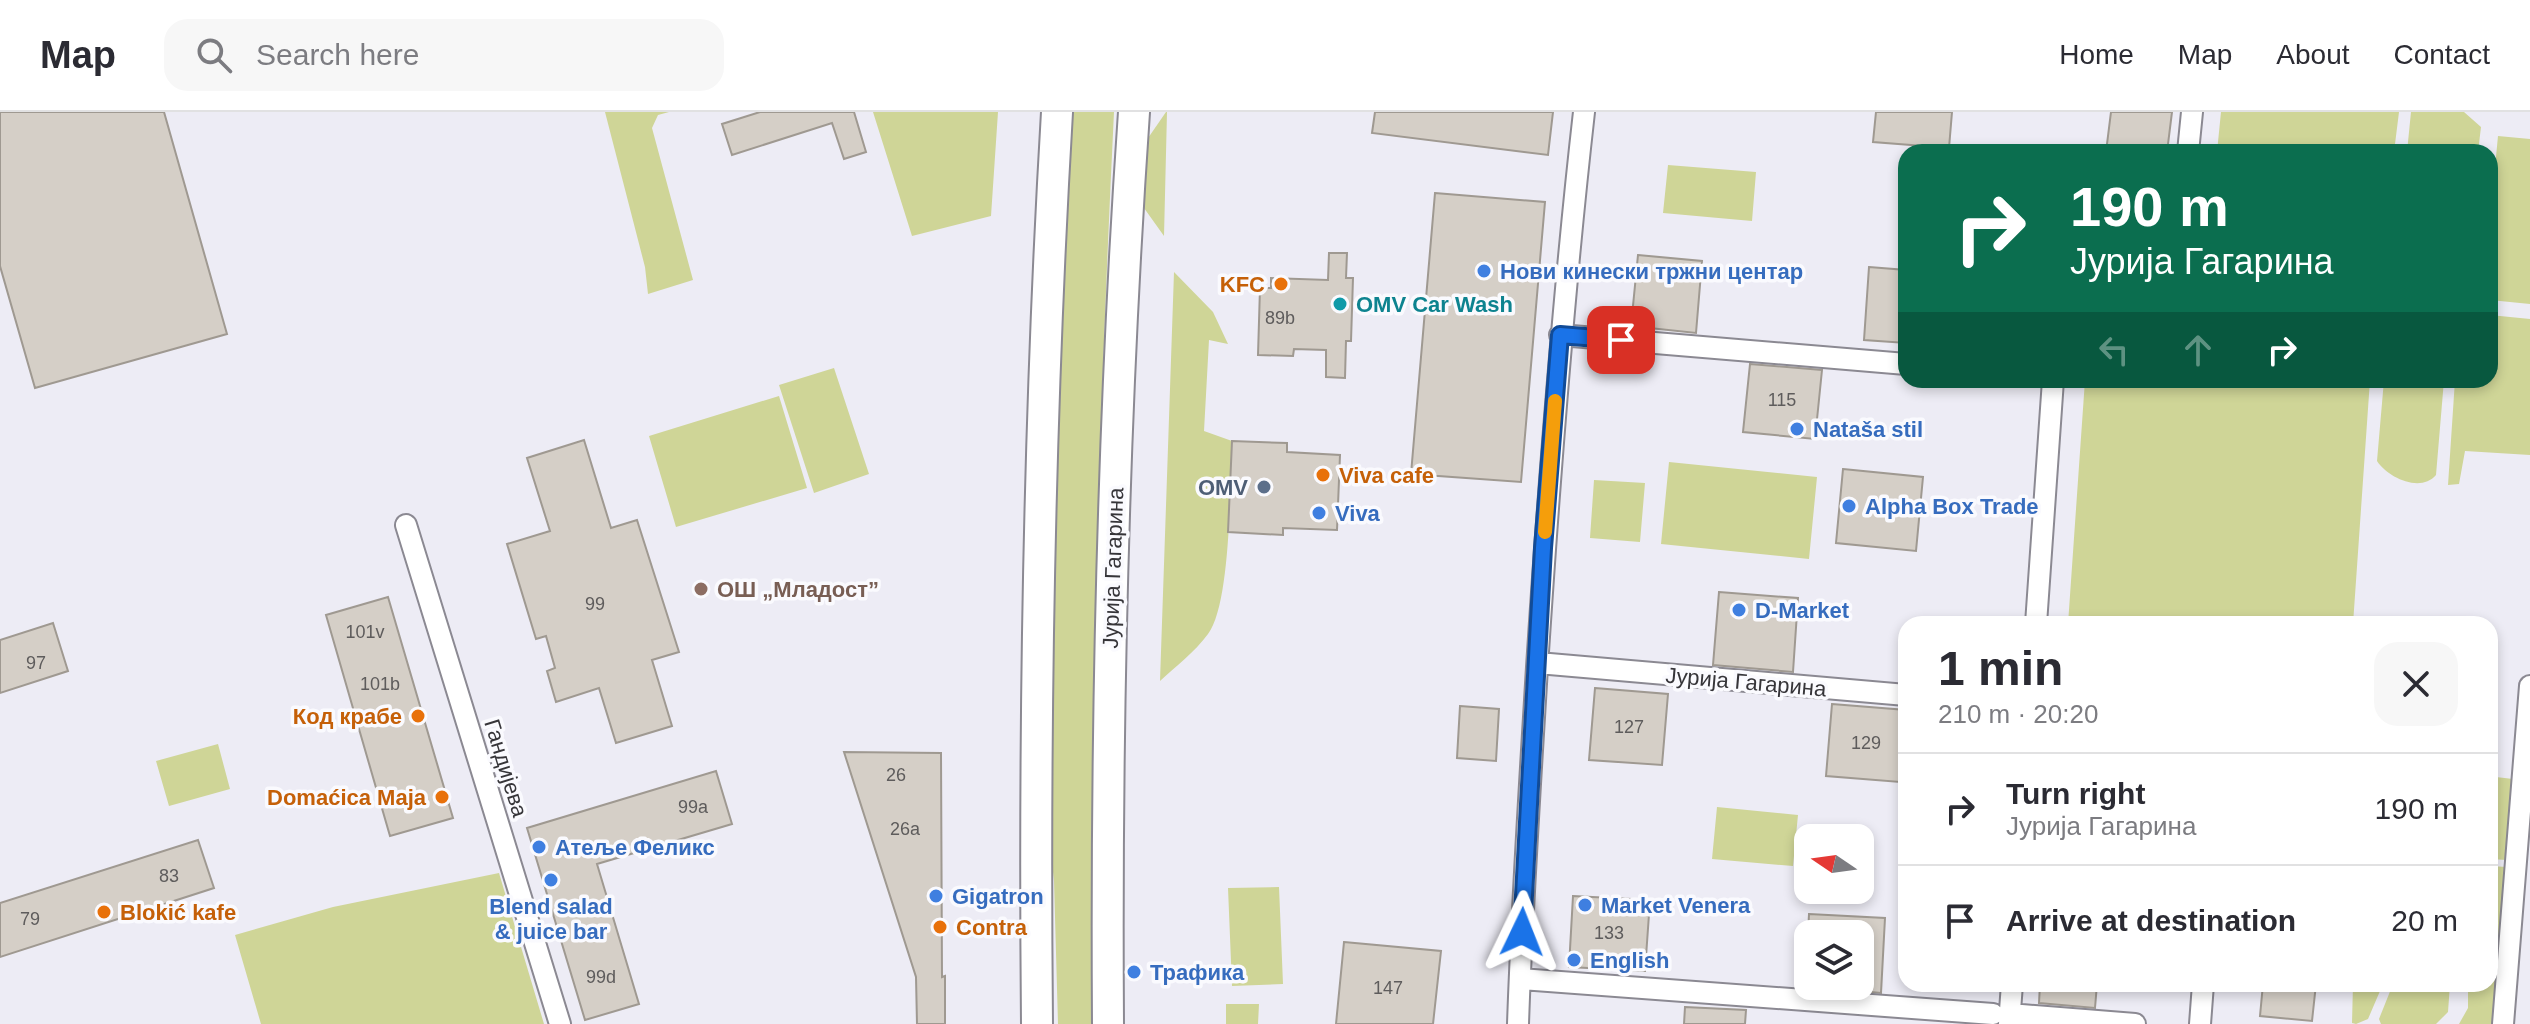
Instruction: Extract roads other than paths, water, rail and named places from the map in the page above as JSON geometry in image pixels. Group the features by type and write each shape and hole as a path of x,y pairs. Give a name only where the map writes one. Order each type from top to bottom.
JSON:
{"main road":[{"path":"1037,1024 1035,842 1039,490 1057,112"},
{"name":"Јурија Гагарина","path":"1108,1024 1111,625 1134,112"}],"street":[{"path":"1518,1024 1543,548 1560,335 1584,112"},
{"path":"2189,144 2192,112"},
{"path":"1560,335 1898,363"},
{"path":"2037,616 2052,388"},
{"name":"Гандијева","path":"406,525 560,1024"},
{"name":"Јурија Гагарина","path":"1538,663 1898,694"},
{"path":"2503,1024 2530,686"},
{"path":"1520,979 2056,1021 2135,1024"},
{"path":"2004,1017 2010,992"},
{"path":"2200,1024 2202,992"},
{"path":"1845,1024 1847,1003"}],"place":[{"name":"Нови кинески тржни центар","path":"1484,271"},
{"name":"KFC","path":"1281,284"},
{"name":"OMV Car Wash","path":"1340,304"},
{"name":"Nataša stil","path":"1797,429"},
{"name":"Viva cafe","path":"1323,475"},
{"name":"OMV","path":"1264,487"},
{"name":"Alpha Box Trade","path":"1849,506"},
{"name":"Viva","path":"1319,513"},
{"name":"ОШ „Младост”","path":"701,589"},
{"name":"D-Market","path":"1739,610"},
{"name":"Код крабе","path":"418,716"},
{"name":"Domaćica Maja","path":"442,797"},
{"name":"Атеље Феликс","path":"539,847"},
{"name":"Blend salad & juice bar","path":"551,880"},
{"name":"Gigatron","path":"936,896"},
{"name":"Market Venera","path":"1585,905"},
{"name":"Blokić kafe","path":"104,912"},
{"name":"Contra","path":"940,927"},
{"name":"English","path":"1574,960"},
{"name":"Трафика","path":"1134,972"}]}
